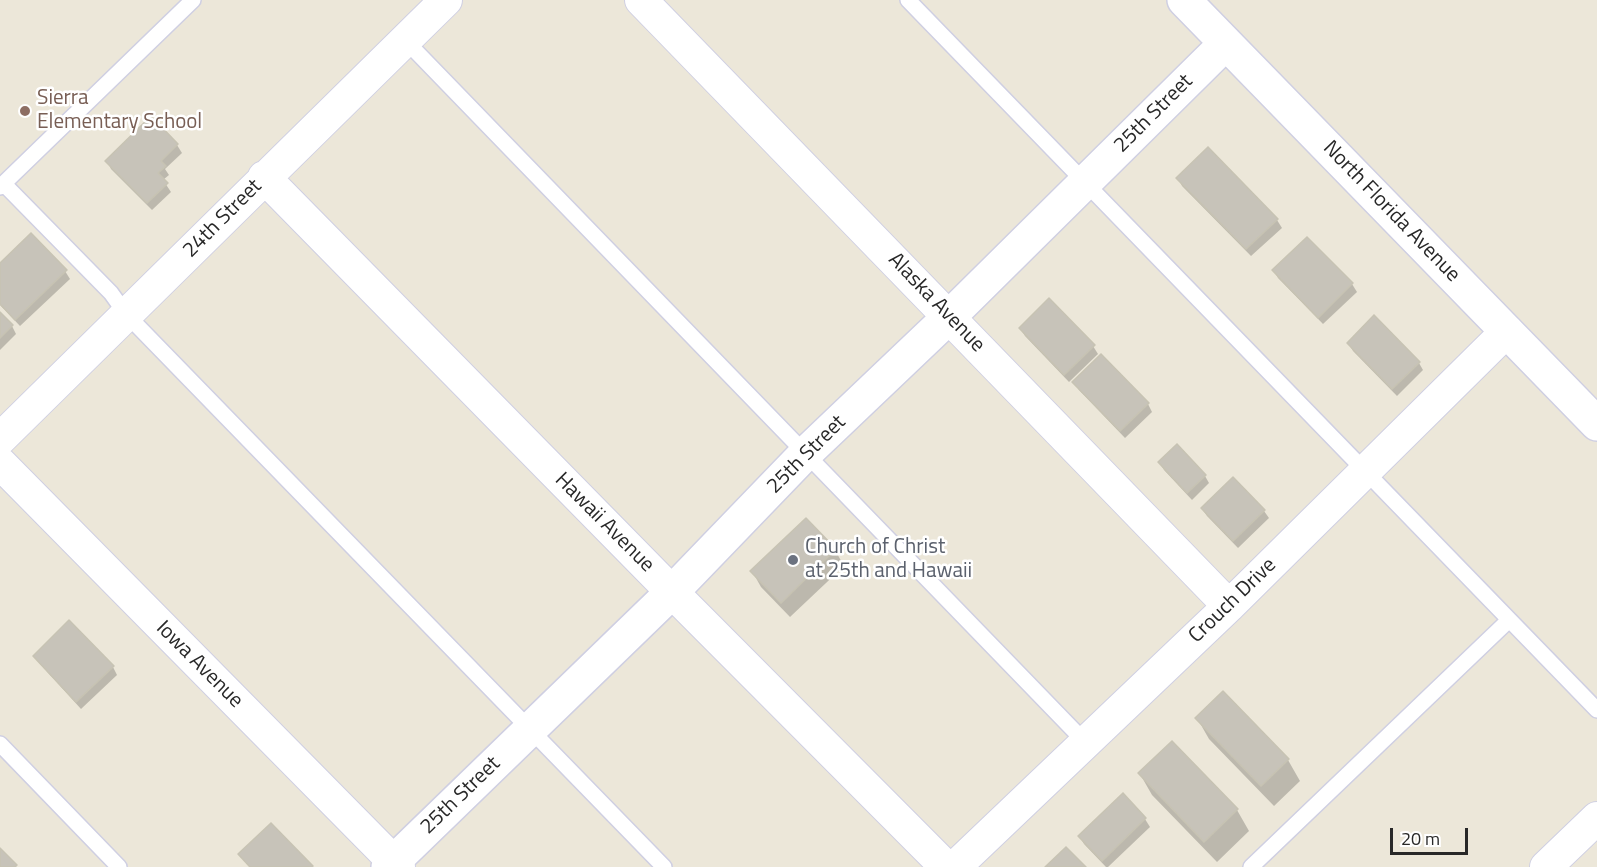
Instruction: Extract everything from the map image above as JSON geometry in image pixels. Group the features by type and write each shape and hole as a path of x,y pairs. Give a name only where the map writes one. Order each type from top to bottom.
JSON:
{"street":[{"name":"24th Street","path":"0,439 446,0"},
{"name":"Alaska Avenue","path":"641,0 1229,606"},
{"name":"North Florida Avenue","path":"1184,0 1597,424"},
{"name":"25th Street","path":"393,865 672,592 805,454 949,316 1226,43"},
{"name":"Hawaii Avenue","path":"264,177 946,867"},
{"name":"Crouch Drive","path":"955,867 1229,606 1507,331"},
{"name":"Iowa Avenue","path":"0,463 393,865"},
{"path":"1546,867 1597,818"}],"lane":[{"path":"193,0 2,185 111,293 126,314 664,867"},
{"path":"908,0 1597,710"},
{"path":"405,40 1086,743"},
{"path":"1251,867 1509,620"},
{"path":"0,744 119,867"}],"building":[{"path":"151,116 178,144 161,161 166,166 158,173 168,183 147,203 105,161"},
{"path":"1208,147 1278,219 1246,249 1176,178"},
{"path":"31,233 67,270 15,320 0,304 0,263"},
{"path":"1307,237 1353,283 1318,318 1272,270"},
{"path":"1049,298 1095,345 1064,375 1019,328"},
{"path":"0,312 13,325 0,338"},
{"path":"1374,315 1420,362 1392,389 1347,343"},
{"path":"1101,354 1149,403 1120,431 1072,382"},
{"path":"1177,444 1206,475 1187,493 1158,462"},
{"path":"1233,477 1265,510 1233,541 1201,508"},
{"name":"Church of Christ at 25th and Hawaii","path":"806,518 836,549 781,603 750,571"},
{"path":"69,620 114,666 76,702 33,656"},
{"path":"1223,691 1289,759 1261,786 1195,718"},
{"path":"1172,741 1238,809 1204,842 1138,773"},
{"path":"1123,793 1146,818 1102,861 1078,836"},
{"path":"271,823 312,867 250,867 238,854"},
{"path":"1066,847 1086,867 1045,867"},
{"path":"0,848 17,865 15,867 0,867"}],"place":[{"name":"Sierra Elementary School","path":"25,111"},
{"name":"Church of Christ at 25th and Hawaii","path":"793,560"}]}
